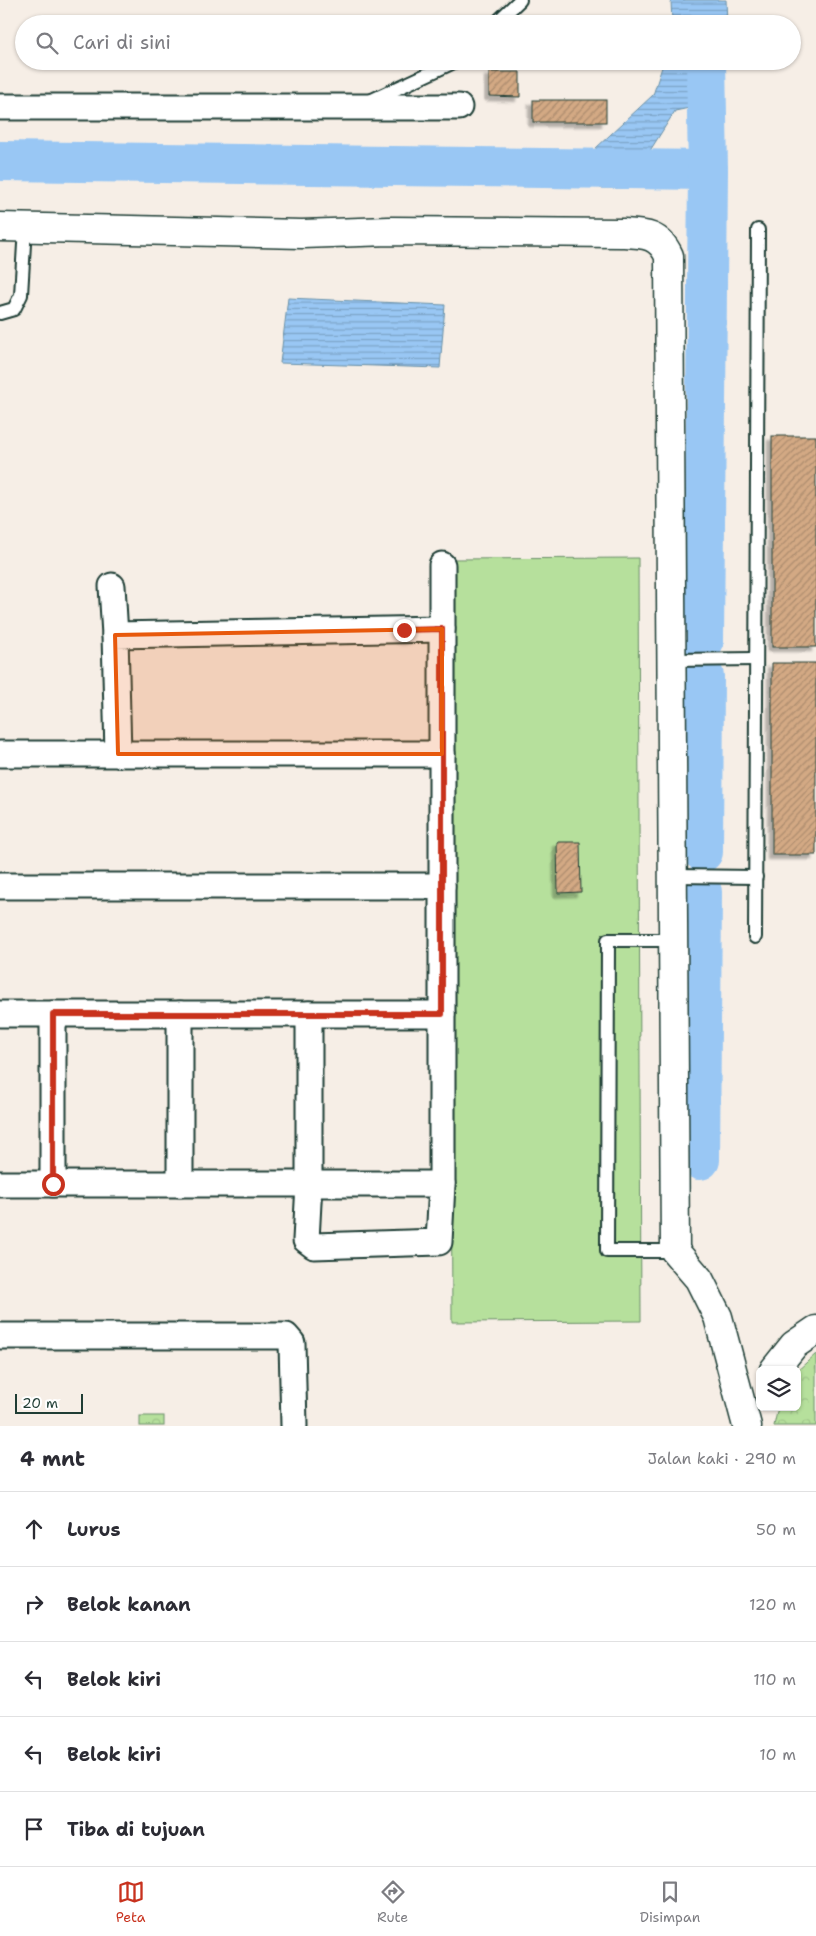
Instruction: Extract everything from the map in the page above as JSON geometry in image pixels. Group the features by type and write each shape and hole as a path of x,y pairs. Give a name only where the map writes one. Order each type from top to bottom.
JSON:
{"main road":[{"path":"12,227 302,234 389,231 622,233 643,234 664,244 670,256 676,1251 699,1278 718,1317 747,1426"},
{"path":"777,1366 794,1345 816,1330"},
{"path":"753,1426 757,1411"}],"street":[{"path":"0,107 459,107"},
{"path":"309,1014 309,1184 306,1240 314,1246 436,1244 441,1238 442,1184 442,565"},
{"path":"112,586 118,754"},
{"path":"115,635 442,629"},
{"path":"0,754 442,754"},
{"path":"0,886 442,886"},
{"path":"0,1014 442,1014"},
{"path":"53,1014 53,1184"},
{"path":"180,1014 180,1184"},
{"path":"0,1184 442,1184"},
{"path":"0,1336 286,1336 292,1343 294,1426"}],"lane":[{"path":"504,15 520,0"},
{"path":"356,107 436,70"},
{"path":"0,313 14,309 21,294 12,227"},
{"path":"755,938 758,230"},
{"path":"672,660 756,659"},
{"path":"674,876 756,877"},
{"path":"674,940 608,940 607,1251 676,1251"}],"highlighted area":[{"path":"442,629 442,754 118,754 115,635"}],"green space":[{"path":"638,558 641,1321 452,1322 449,559"},
{"path":"816,1354 816,1426 774,1426 777,1411 801,1411 801,1367"},
{"path":"140,1416 164,1416 164,1426 140,1426"}],"water":[{"path":"671,0 726,0 727,15 672,15"},
{"path":"661,70 725,70 718,102 675,111 644,160 645,188 600,188 596,148 653,95"},
{"path":"288,298 445,305 440,368 280,363"}],"building":[{"path":"489,72 520,72 520,97 489,96"},
{"path":"533,100 606,100 606,122 533,122"},
{"path":"772,436 816,436 816,647 772,647"},
{"path":"772,663 816,663 816,855 772,855"},
{"path":"557,842 580,842 581,892 558,893"}],"waterway":[{"path":"704,641 708,170 706,70"},
{"path":"0,161 708,170"},
{"path":"703,852 704,676"},
{"path":"700,1160 702,892"}],"route":[{"path":"53,1184 53,1014 442,1014 442,629 404,630"}]}
